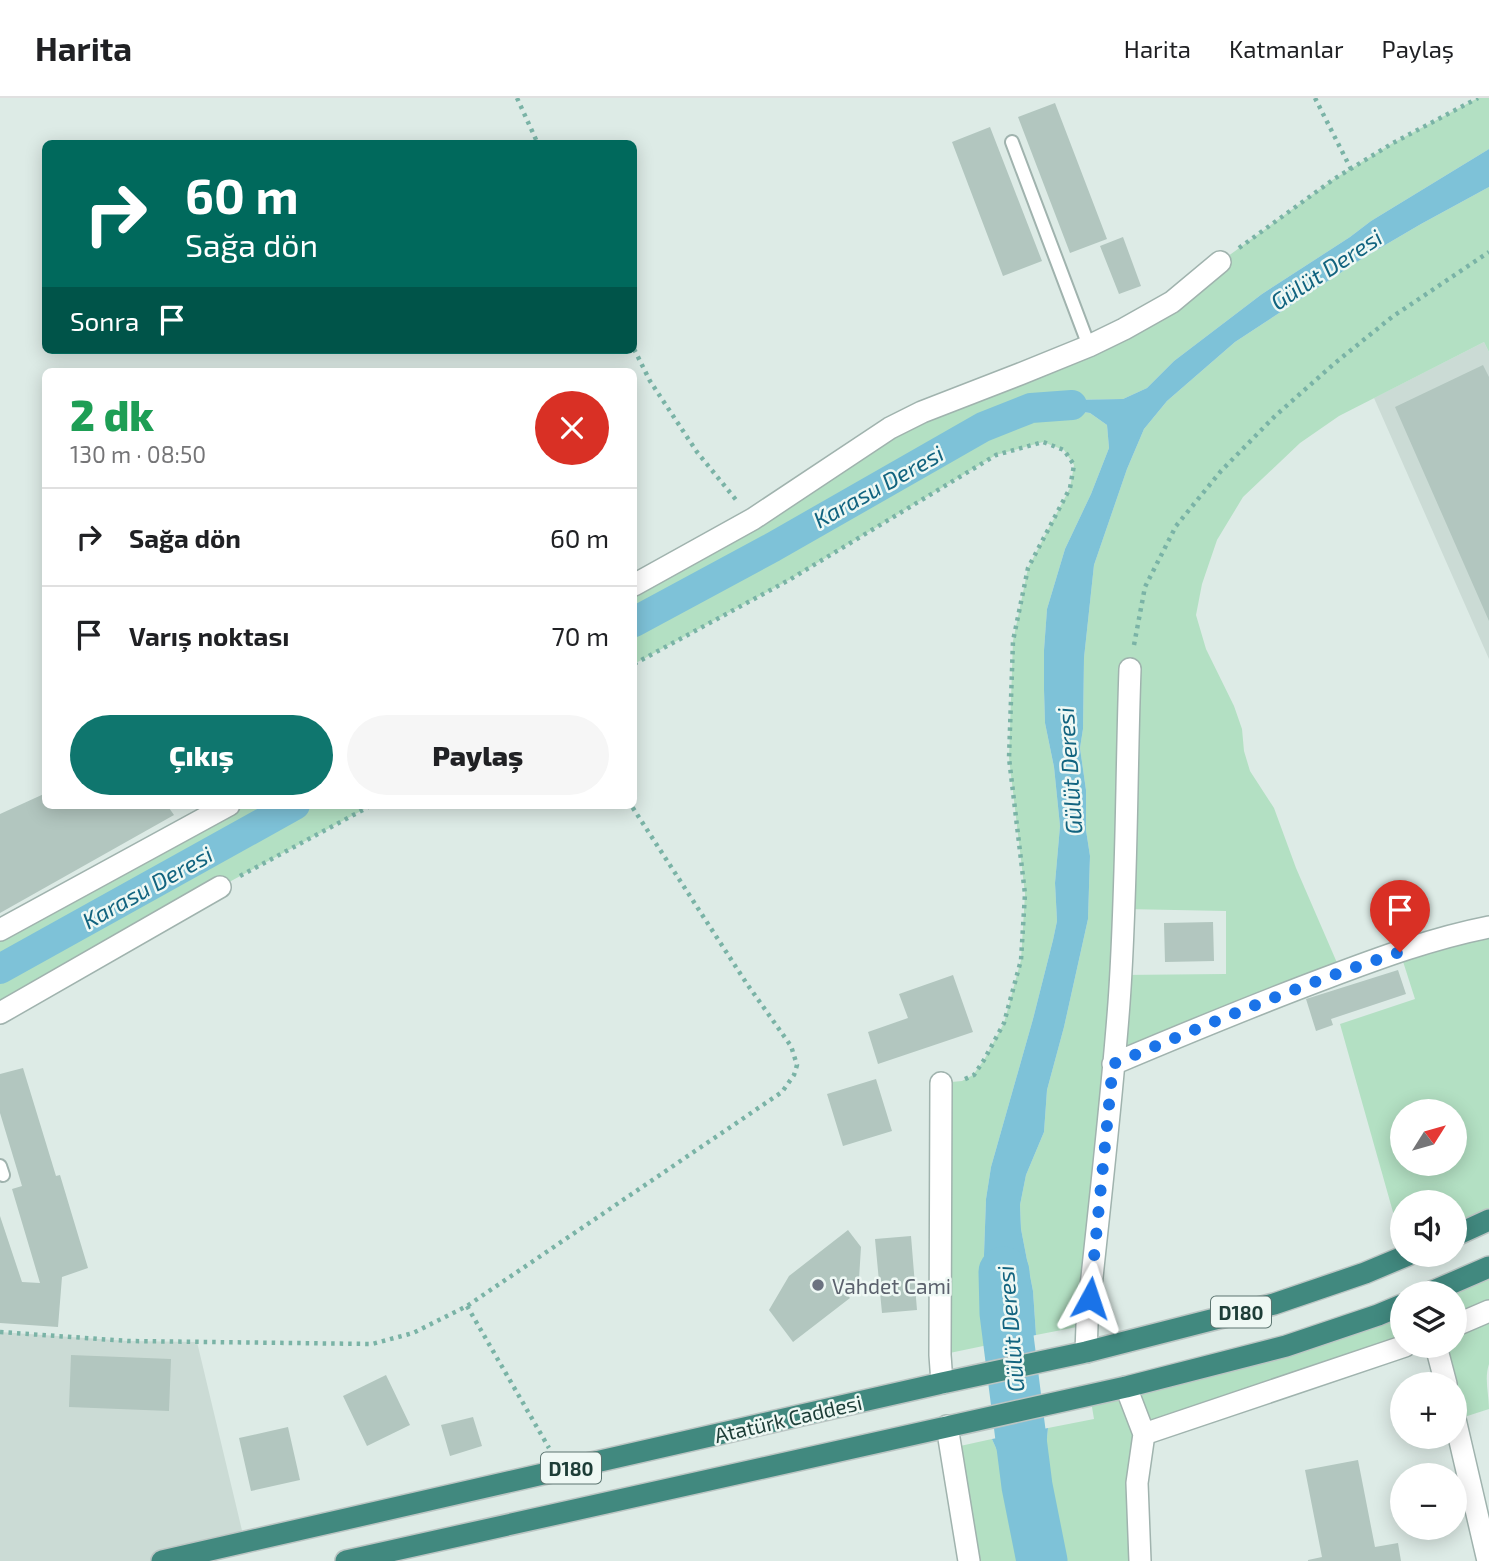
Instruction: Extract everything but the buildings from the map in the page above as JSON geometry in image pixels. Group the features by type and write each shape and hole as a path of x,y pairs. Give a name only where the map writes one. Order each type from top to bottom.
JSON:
{"highway":[{"path":"1467,1230 1489,1220"},
{"name":"Atatürk Caddesi","path":"162,1561 1078,1353 1273,1304 1390,1263"},
{"path":"1457,1281 1489,1267"},
{"name":"Atatürk Caddesi","path":"346,1561 1126,1387 1286,1346 1390,1310"}],"street":[{"path":"637,583 753,520 890,428 922,412 1089,346 1124,329 1172,302 1220,262"},
{"path":"1078,1353 1087,1325 1119,1002 1127,855 1130,670"},
{"path":"0,930 222,809"},
{"path":"0,1013 220,887"},
{"path":"1113,1064 1255,1004 1361,965 1461,933 1489,927"},
{"path":"941,1083 942,1383"},
{"path":"1467,1320 1489,1311"},
{"path":"1144,1434 1390,1351"},
{"path":"1126,1387 1144,1434 1137,1483 1140,1561"},
{"path":"947,1426 969,1561"},
{"path":"1462,1449 1488,1561"}],"lane":[{"path":"1012,142 1089,346"}],"path":[{"path":"517,98 536,140"},
{"path":"1315,98 1351,169"},
{"path":"1220,262 1334,179 1393,143 1478,98"},
{"path":"1130,670 1145,587 1176,526 1221,471 1275,416 1335,363 1392,317 1489,252"},
{"path":"636,354 650,381 697,452 753,520"},
{"path":"637,662 789,580 996,455 1043,442 1065,450 1074,465 1070,488 1028,568 1013,641 1009,758 1025,894 1021,960 1004,1023 984,1060 974,1075 961,1081 941,1083"},
{"path":"220,887 365,809"},
{"path":"0,1332 128,1341 372,1344 413,1333 467,1306 782,1092 794,1075 797,1065 791,1046 747,984 634,809"},
{"path":"467,1306 562,1470"}],"shaded area":[{"path":"1484,342 1489,352 1489,659 1374,398"},
{"path":"0,1332 128,1341 197,1342 245,1543 162,1561 0,1561"}],"green space":[{"path":"1478,98 1489,98 1489,149 1371,221 1262,294 1174,361 1147,388 1123,399 1066,400 1035,408 1090,413 1107,425 1109,448 1065,549 1047,609 1044,650 1045,723 1054,767 1060,826 1055,883 1057,921 1033,1019 991,1167 986,1199 983,1282 988,1345 940,1355 941,1083 962,1081 973,1075 984,1060 1004,1023 1021,960 1025,894 1009,758 1013,641 1028,568 1070,488 1074,465 1064,450 1043,442 996,455 789,580 637,662 637,583 856,451 1089,346 1220,262 1334,179 1393,143"},
{"path":"1489,187 1489,352 1484,342 1339,416 1300,443 1243,497 1217,540 1202,584 1196,615 1206,649 1234,706 1242,729 1244,751 1250,771 1274,808 1296,868 1341,972 1113,1064 1087,1325 1036,1335 1033,1291 1021,1229 1020,1205 1026,1175 1044,1132 1047,1090 1088,919 1090,856 1086,830 1086,790 1080,748 1083,729 1084,658 1094,565 1127,469 1144,429 1167,401 1235,342 1363,258","holes":["1124,909 1226,911 1226,974 1121,975"]},
{"path":"222,809 365,809 220,887 0,1013 0,930"},
{"path":"1489,927 1489,1220 1467,1230 1467,1190 1390,1190 1390,1201 1340,1024 1415,999 1400,952"},
{"path":"1489,1267 1489,1409 1467,1416 1467,1372 1448,1372 1442,1358 1467,1358 1467,1283"},
{"path":"1390,1308 1390,1350 1144,1434 1140,1561 1057,1561 1045,1458 1048,1428 1094,1419 1090,1395"},
{"path":"992,1439 1005,1469 1029,1561 969,1561 951,1448"}],"water":[{"path":"1489,149 1489,187 1363,258 1235,342 1167,401 1144,429 1127,469 1094,565 1084,658 1083,729 1080,748 1086,790 1086,830 1090,856 1088,919 1047,1090 1044,1132 1026,1175 1020,1205 1021,1229 1033,1291 1036,1335 988,1345 983,1282 986,1199 991,1167 1033,1019 1057,921 1055,883 1060,826 1054,767 1045,723 1044,650 1047,609 1065,549 1109,448 1107,425 1090,413 1031,408 1066,400 1123,399 1147,388 1174,361 1262,294 1371,221"},
{"path":"1048,1428 1045,1458 1057,1561 1029,1561 1005,1469 992,1439"}],"waterway":[{"name":"Karasu Deresi","path":"637,620 773,547 983,427 1031,408 1072,405"},
{"name":"Karasu Deresi","path":"0,969 288,809"},
{"name":"Gülüt Deresi","path":"1004,1272 1005,1313 1027,1486 1042,1561"}],"place":[{"name":"Vahdet Cami","path":"818,1285"}],"route":[{"path":"1090,1298 1113,1064 1255,1004 1400,952"}]}
